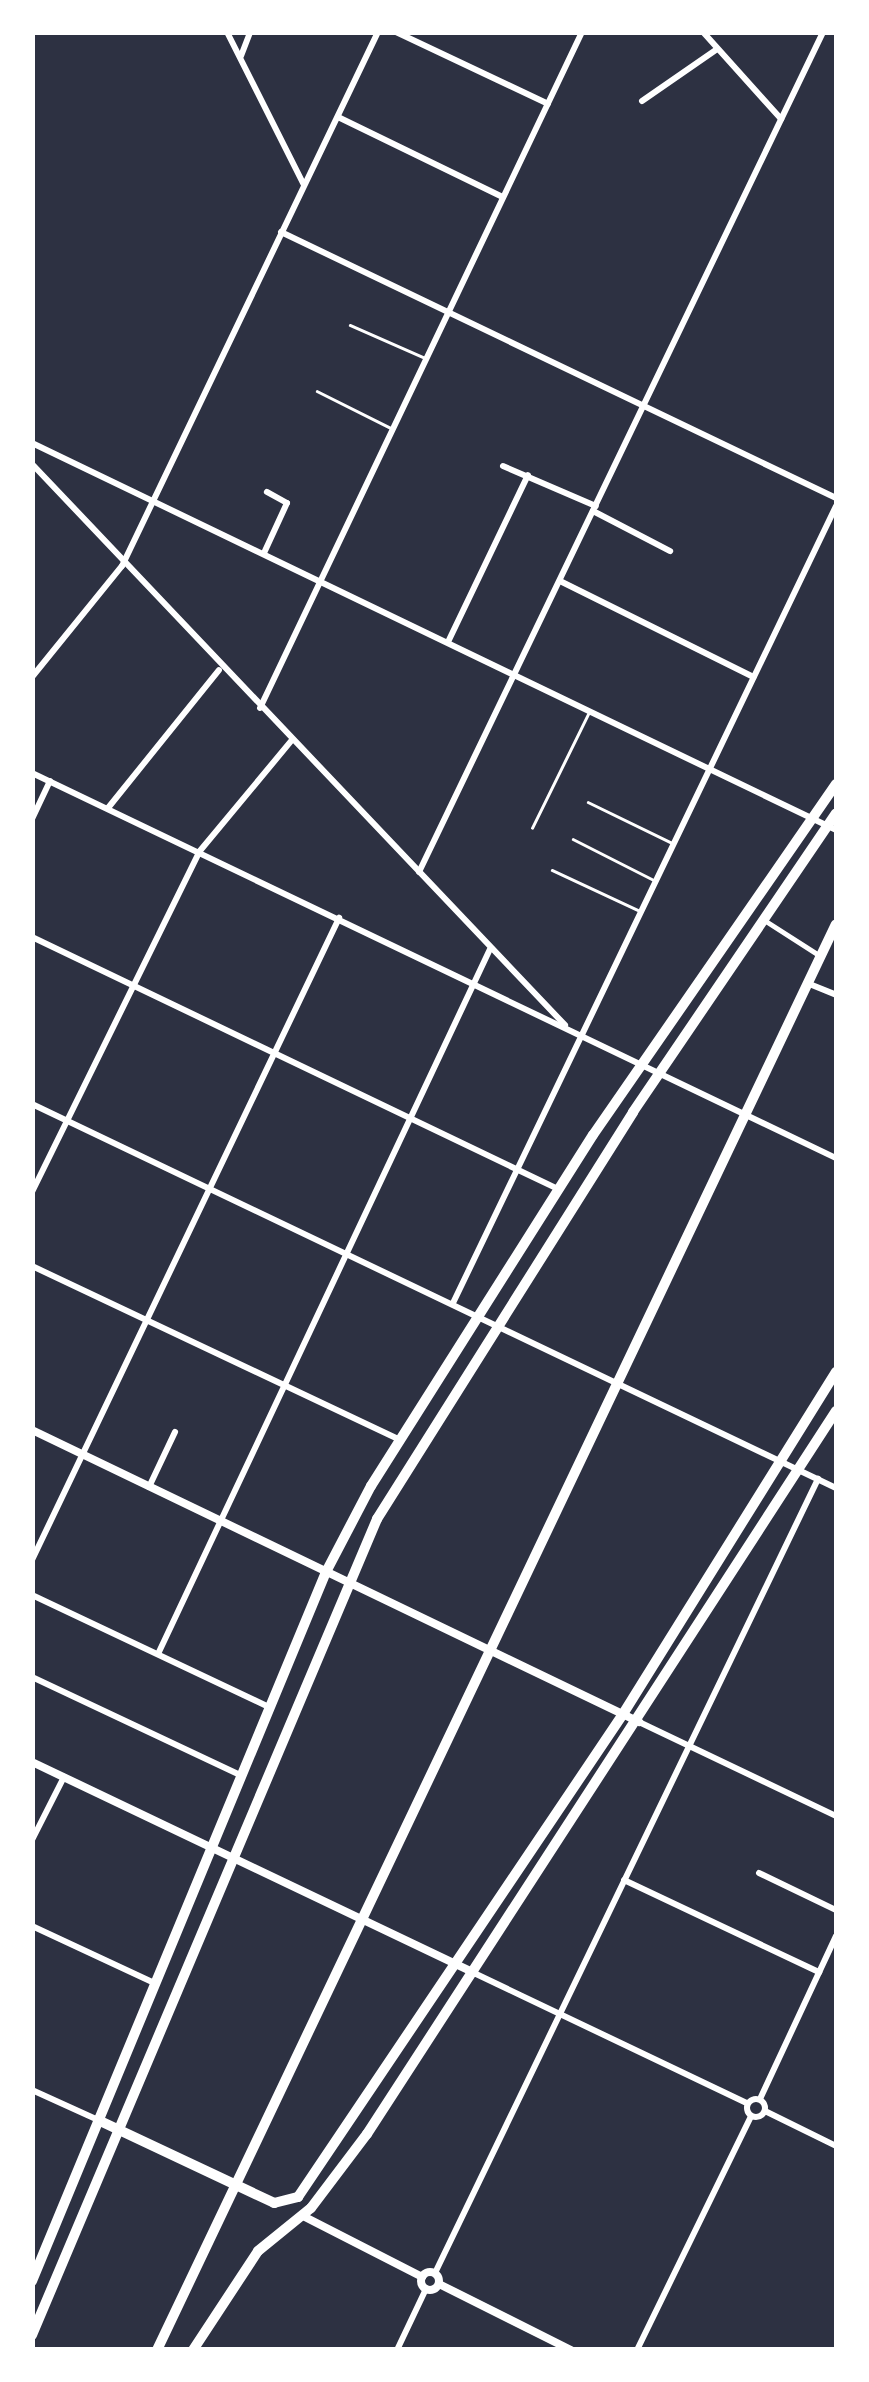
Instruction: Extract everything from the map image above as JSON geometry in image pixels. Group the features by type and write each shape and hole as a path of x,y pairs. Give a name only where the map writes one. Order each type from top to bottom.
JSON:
{"main road":[{"path":"33,2279 326,1572 398,1439 477,1314 641,1064 836,784"},
{"path":"32,2334 348,1582 498,1324 577,1199 764,920 832,828 836,813"},
{"path":"156,2350 613,1381 836,924"},
{"path":"558,1189 577,1199"},
{"path":"98,2120 232,2186 284,2204 455,1963 623,1714 778,1459 836,1372"},
{"path":"193,2350 258,2251 303,2216 474,1973 639,1722 795,1468 836,1412"}],"street":[{"path":"228,32 305,186"},
{"path":"240,57 250,32"},
{"path":"32,677 122,566 378,32"},
{"path":"396,32 548,104"},
{"path":"260,708 582,32"},
{"path":"704,32 782,118"},
{"path":"419,872 823,32"},
{"path":"642,101 717,49"},
{"path":"338,117 503,197"},
{"path":"282,232 836,498"},
{"path":"32,442 832,828"},
{"path":"32,464 219,670 569,1029"},
{"path":"503,466 595,509 670,551"},
{"path":"448,642 528,475"},
{"path":"264,554 287,503 267,492"},
{"path":"454,1303 836,506"},
{"path":"560,581 753,676"},
{"path":"108,808 219,670"},
{"path":"32,1192 199,852 292,741"},
{"path":"32,773 836,1158"},
{"path":"32,820 50,781"},
{"path":"32,1560 339,918"},
{"path":"764,920 820,956"},
{"path":"32,937 558,1189"},
{"path":"158,1654 477,985 490,949"},
{"path":"808,983 836,995"},
{"path":"32,1104 836,1488"},
{"path":"32,1266 398,1439"},
{"path":"32,1430 836,1816"},
{"path":"149,1486 175,1432"},
{"path":"422,2277 435,2272 818,1479"},
{"path":"32,1595 270,1708"},
{"path":"32,1677 240,1775"},
{"path":"32,1762 235,1854 747,2103 760,2099"},
{"path":"32,1840 64,1777"},
{"path":"759,1873 836,1910"},
{"path":"624,1880 819,1972"},
{"path":"32,1926 154,1982"},
{"path":"836,1936 760,2099 764,2111 836,2146"},
{"path":"32,2090 98,2120"},
{"path":"747,2103 751,2116"},
{"path":"636,2350 751,2116 764,2111"},
{"path":"303,2216 422,2277 426,2289 398,2350"},
{"path":"435,2272 439,2284 570,2350"},
{"path":"426,2289 439,2284"}],"lane":[{"path":"350,324 426,358"},
{"path":"317,391 392,429"},
{"path":"532,828 590,710"},
{"path":"588,802 674,844"},
{"path":"573,839 656,881"},
{"path":"552,870 642,912"}]}
